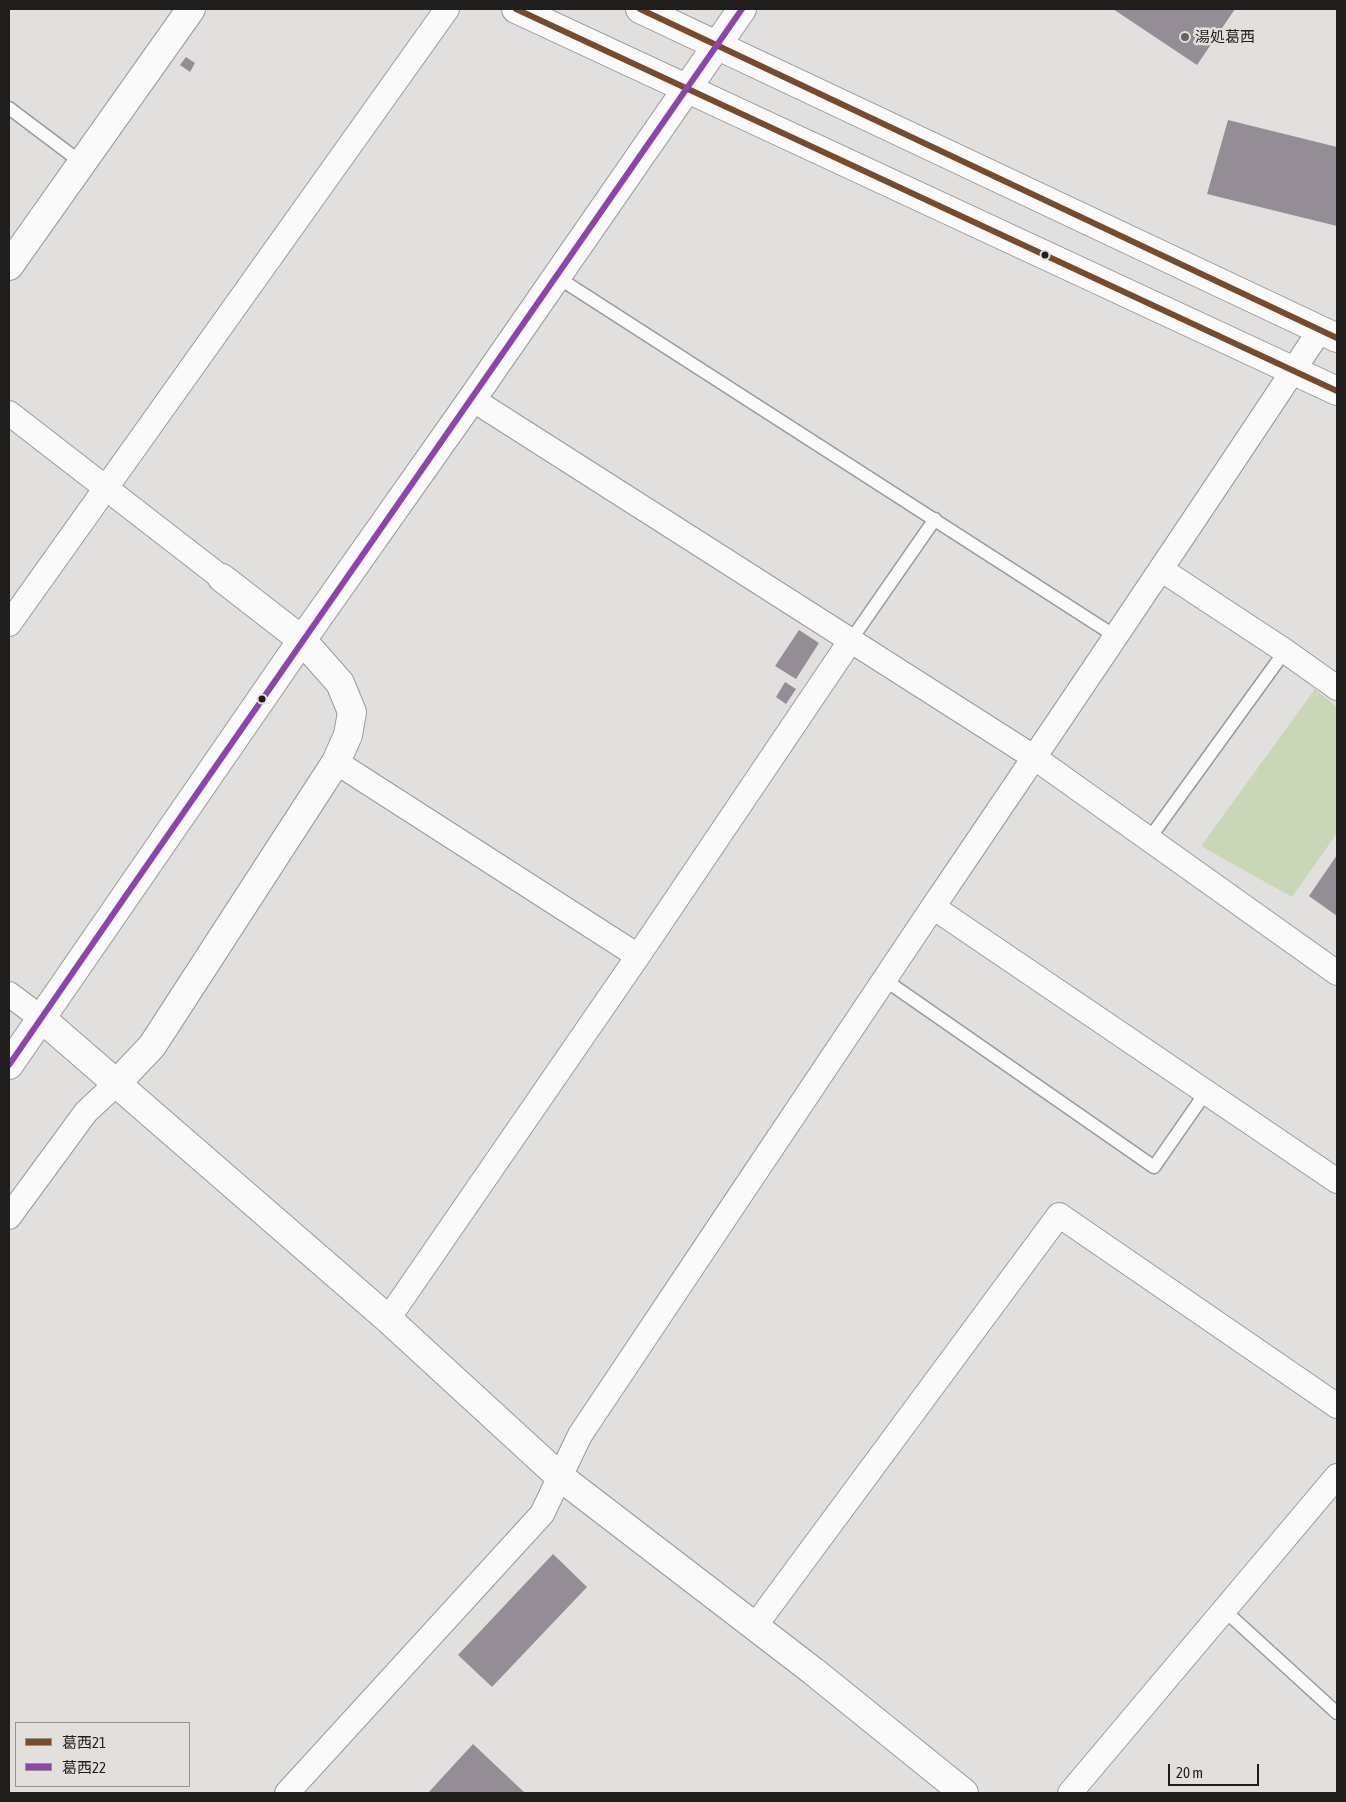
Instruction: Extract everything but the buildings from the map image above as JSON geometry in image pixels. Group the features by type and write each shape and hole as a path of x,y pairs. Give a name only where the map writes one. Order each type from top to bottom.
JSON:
{"street":[{"path":"9,266 191,9"},
{"path":"9,624 447,9"},
{"path":"516,9 1337,391"},
{"path":"287,1793 542,1514 580,1436 884,980 1035,758 1115,636 1162,570 1293,370 1329,334 640,9"},
{"path":"9,1064 742,9"},
{"path":"472,399 1035,758 1337,974"},
{"path":"9,413 302,640 340,683 352,712 348,735 336,762 152,1046 86,1112 9,1217"},
{"path":"1162,570 1285,651 1337,688"},
{"path":"388,1319 638,956 851,640"},
{"path":"336,762 638,956"},
{"path":"933,907 1337,1181"},
{"path":"9,994 117,1083 388,1319 559,1476 755,1626 964,1793"},
{"path":"755,1626 1059,1216 1337,1406"},
{"path":"1070,1793 1337,1476"}],"lane":[{"path":"9,108 82,163"},
{"path":"556,277 1115,636"},
{"path":"851,640 935,519"},
{"path":"1149,839 1285,651"},
{"path":"884,980 1154,1168 1206,1092"},
{"path":"1224,1610 1337,1713"}],"green space":[{"path":"1315,689 1337,707 1337,833 1292,897 1201,846"}],"transit line":[{"name":"葛西21","path":"516,9 1337,391"},
{"name":"葛西21","path":"640,9 1337,338"},
{"name":"葛西22","path":"9,1065 742,9"}],"place":[{"name":"湯処葛西","path":"1185,37"}]}
